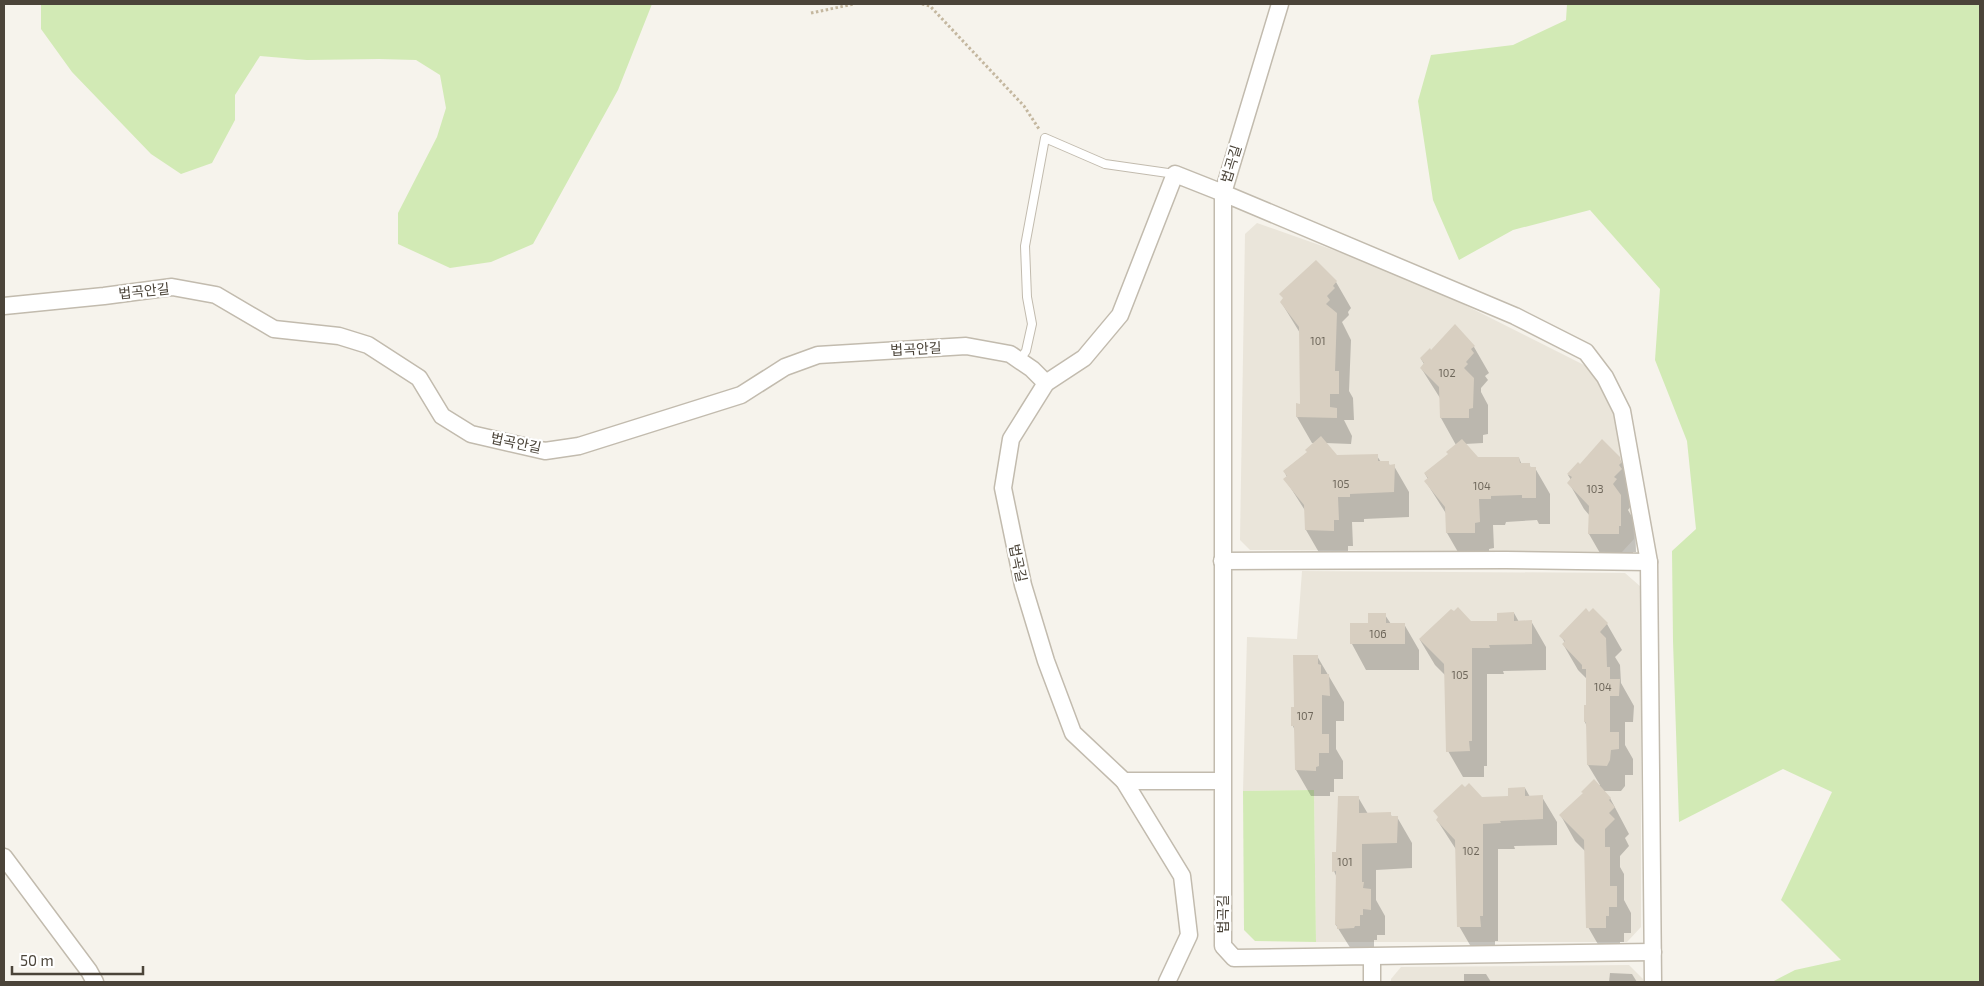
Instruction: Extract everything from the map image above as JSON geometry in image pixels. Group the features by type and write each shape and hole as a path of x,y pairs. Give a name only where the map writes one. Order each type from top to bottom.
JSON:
{"street":[{"name":"법곡길","path":"1280,4 1223,193 1223,946 1234,958 1653,952"},
{"name":"법곡길","path":"1166,982 1189,935 1182,876 1124,781 1073,733 1046,661 1023,585 1003,488 1011,439 1046,383 1084,358 1120,315 1174,174 1223,193"},
{"path":"1223,193 1516,316 1586,352 1605,377 1622,411 1649,562 1653,982"},
{"name":"법곡안길","path":"4,306 172,287 216,296 274,329 339,336 368,345 419,378 442,416 471,434 545,451 579,446 741,395 786,367 818,355 966,346 1010,354 1046,383"},
{"path":"1222,561 1506,560 1649,562"},
{"path":"1124,781 1222,781"},
{"path":"4,857 89,971 95,982"},
{"path":"1372,956 1372,982"}],"lane":[{"path":"1019,360 1026,351 1032,324 1026,297 1024,246 1045,138 1105,164 1174,174"}],"path":[{"path":"811,13 854,4"},
{"path":"922,4 930,6 1024,106 1045,138"}],"shaded area":[{"path":"1257,223 1407,276 1592,369 1619,421 1632,488 1634,539 1622,552 1250,550 1240,540 1245,234"},
{"path":"1302,571 1625,573 1641,587 1641,927 1627,942 1316,942 1314,790 1243,791 1247,637 1297,639"},
{"path":"1629,965 1643,979 1643,982 1391,982 1391,979 1401,967"}],"green space":[{"path":"41,4 652,4 618,90 533,244 491,262 450,268 398,244 398,213 437,137 446,108 440,75 416,60 307,60 260,56 235,95 235,120 212,163 181,174 151,154 72,72 41,29"},
{"path":"1567,4 1980,4 1980,982 1772,982 1795,970 1841,960 1781,900 1832,792 1783,769 1679,822 1672,551 1696,529 1687,441 1655,360 1660,289 1590,210 1513,230 1459,260 1433,200 1418,101 1431,55 1513,45 1566,20"},
{"path":"1314,790 1316,942 1255,941 1244,930 1243,791"}],"building":[{"path":"1316,260 1337,281 1333,286 1335,288 1327,296 1330,300 1326,304 1337,313 1335,371 1339,371 1339,394 1330,394 1330,407 1337,408 1337,418 1296,417 1296,403 1300,404 1299,327 1280,302 1283,298 1279,294"},
{"path":"1455,324 1475,346 1471,349 1474,353 1466,362 1468,364 1464,368 1474,378 1473,408 1469,409 1469,418 1440,418 1439,387 1420,368 1424,363 1420,358 1430,348 1431,350"},
{"path":"1321,436 1337,455 1378,454 1378,461 1389,461 1389,465 1395,464 1394,492 1350,494 1350,497 1338,497 1339,520 1334,520 1334,531 1305,530 1304,505 1283,479 1287,476 1283,471 1307,452 1305,450"},
{"path":"1462,439 1478,457 1519,457 1520,463 1530,463 1530,467 1536,467 1536,498 1522,498 1522,495 1491,496 1491,499 1479,499 1480,522 1475,523 1475,533 1446,533 1445,507 1424,481 1428,478 1424,473 1448,454 1446,452"},
{"path":"1602,439 1620,457 1621,463 1619,465 1622,469 1614,477 1617,479 1613,484 1621,495 1621,526 1619,526 1619,534 1588,534 1589,506 1567,483 1572,477 1567,474 1578,462 1580,464"},
{"path":"1458,607 1471,621 1497,621 1497,613 1514,612 1514,621 1532,620 1532,644 1489,645 1490,648 1472,648 1472,741 1469,741 1470,751 1446,752 1444,664 1419,639 1451,609 1454,611"},
{"path":"1586,608 1589,612 1593,608 1608,623 1600,632 1606,638 1607,667 1610,667 1610,679 1620,679 1619,696 1610,696 1610,732 1619,732 1619,749 1611,750 1607,766 1587,765 1586,722 1584,722 1586,669 1582,669 1582,665 1562,644 1565,641 1559,636"},
{"path":"1368,613 1386,613 1386,623 1405,623 1405,644 1350,644 1350,623 1368,623"},
{"path":"1293,655 1318,655 1321,674 1329,674 1330,696 1322,695 1322,734 1329,734 1329,753 1319,753 1319,766 1316,767 1316,771 1295,770 1294,726 1291,726 1291,707 1294,707"},
{"path":"1594,779 1611,798 1609,800 1615,807 1609,813 1615,819 1605,829 1605,847 1610,847 1610,886 1617,886 1617,907 1609,907 1609,916 1606,916 1606,928 1586,928 1584,840 1559,815 1583,793 1581,792"},
{"path":"1469,783 1482,797 1508,796 1508,788 1525,787 1525,796 1543,795 1543,819 1500,821 1501,823 1483,824 1483,916 1480,916 1481,927 1457,927 1455,840 1436,820 1438,817 1433,811 1462,784 1465,787"},
{"path":"1338,796 1359,796 1359,813 1391,812 1391,816 1398,816 1397,843 1362,844 1362,882 1364,882 1363,888 1371,889 1371,910 1363,909 1363,915 1360,915 1360,926 1337,929 1337,925 1335,925 1336,871 1332,872 1332,852 1336,852"}]}
